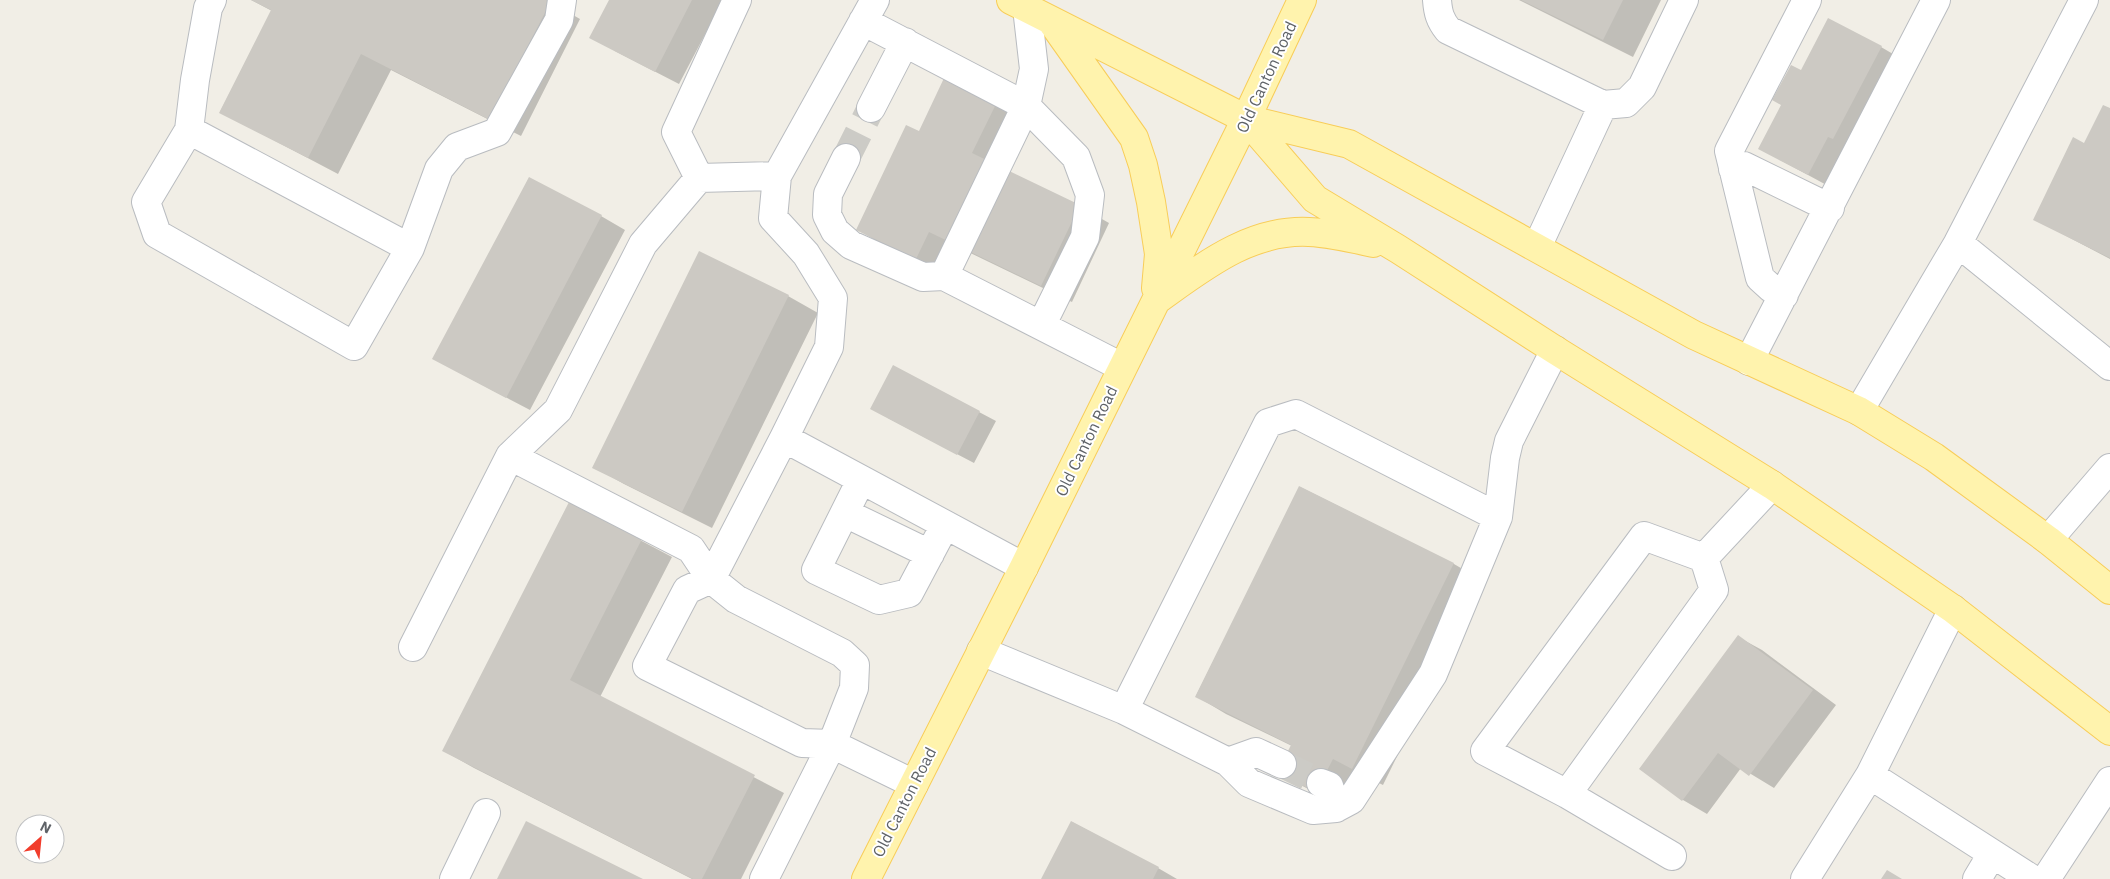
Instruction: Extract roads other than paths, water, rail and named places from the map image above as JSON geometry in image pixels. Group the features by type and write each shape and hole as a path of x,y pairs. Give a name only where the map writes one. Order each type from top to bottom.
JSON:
{"main road":[{"name":"Old Canton Road","path":"866,879 1024,567 1246,119 1302,0"},
{"path":"1030,9 1246,119 1349,144 1694,335 1859,411 1934,457 2048,540 2110,590"},
{"path":"1030,9 1134,138 1143,165 1151,202 1159,254 1155,302"},
{"path":"1246,119 1315,200 1398,249 1555,350 1772,485 1953,609 2110,731"},
{"path":"1155,302 1209,262 1246,243 1278,234 1308,232 1342,236 1398,249"}],"lane":[{"path":"212,0 208,8 188,130 146,202 157,234 354,346 410,248 439,169 457,147 497,132 559,20 562,0"},
{"path":"699,178 676,132 737,0"},
{"path":"1437,0 1438,14 1448,30 1603,105 1626,104 1642,87 1684,0"},
{"path":"1784,295 1771,288 1760,278 1729,151 1807,0"},
{"path":"1750,361 1936,0"},
{"path":"1859,411 1958,243 2084,0"},
{"path":"944,276 1026,106 1034,69 1030,9"},
{"path":"914,784 832,744 802,742 647,666 687,590 711,579 829,347 832,298 806,254 773,218 777,176 869,11 904,42 1026,106 1076,157 1090,195 1085,237 1042,324"},
{"path":"872,108 904,42"},
{"path":"1537,247 1603,105"},
{"path":"188,130 410,248"},
{"path":"846,158 828,194 827,215 835,231 851,244 924,277 944,276 1042,324 1122,367"},
{"path":"1733,169 1744,166 1830,208"},
{"path":"413,647 510,456 558,410 643,244 699,178 777,176"},
{"path":"1958,243 2110,366"},
{"path":"981,651 1124,710 1228,762 1249,783 1313,810 1336,808 1351,800 1433,674 1498,517 1504,458 1509,441 1555,350"},
{"path":"1124,710 1268,423 1296,414 1498,517"},
{"path":"784,438 1024,567"},
{"path":"510,456 691,549 711,579 736,598 842,653 855,665 854,688 832,744 764,879"},
{"path":"2048,540 2110,468"},
{"path":"861,480 816,570 879,600 909,593 945,525"},
{"path":"1704,558 1772,485"},
{"path":"845,513 930,554"},
{"path":"1672,856 1567,794 1485,751 1644,536 1704,558"},
{"path":"1567,794 1714,590 1704,558"},
{"path":"1805,879 1870,775 1953,609"},
{"path":"1228,762 1256,752 1282,764"},
{"path":"1870,775 2032,879"},
{"path":"2046,879 2110,781"},
{"path":"1321,783 1329,786 1336,808"},
{"path":"454,879 486,813"},
{"path":"1977,879 1992,854"}],"tunnel":[{"path":"846,158 871,108"},
{"path":"1282,764 1321,783"}]}
